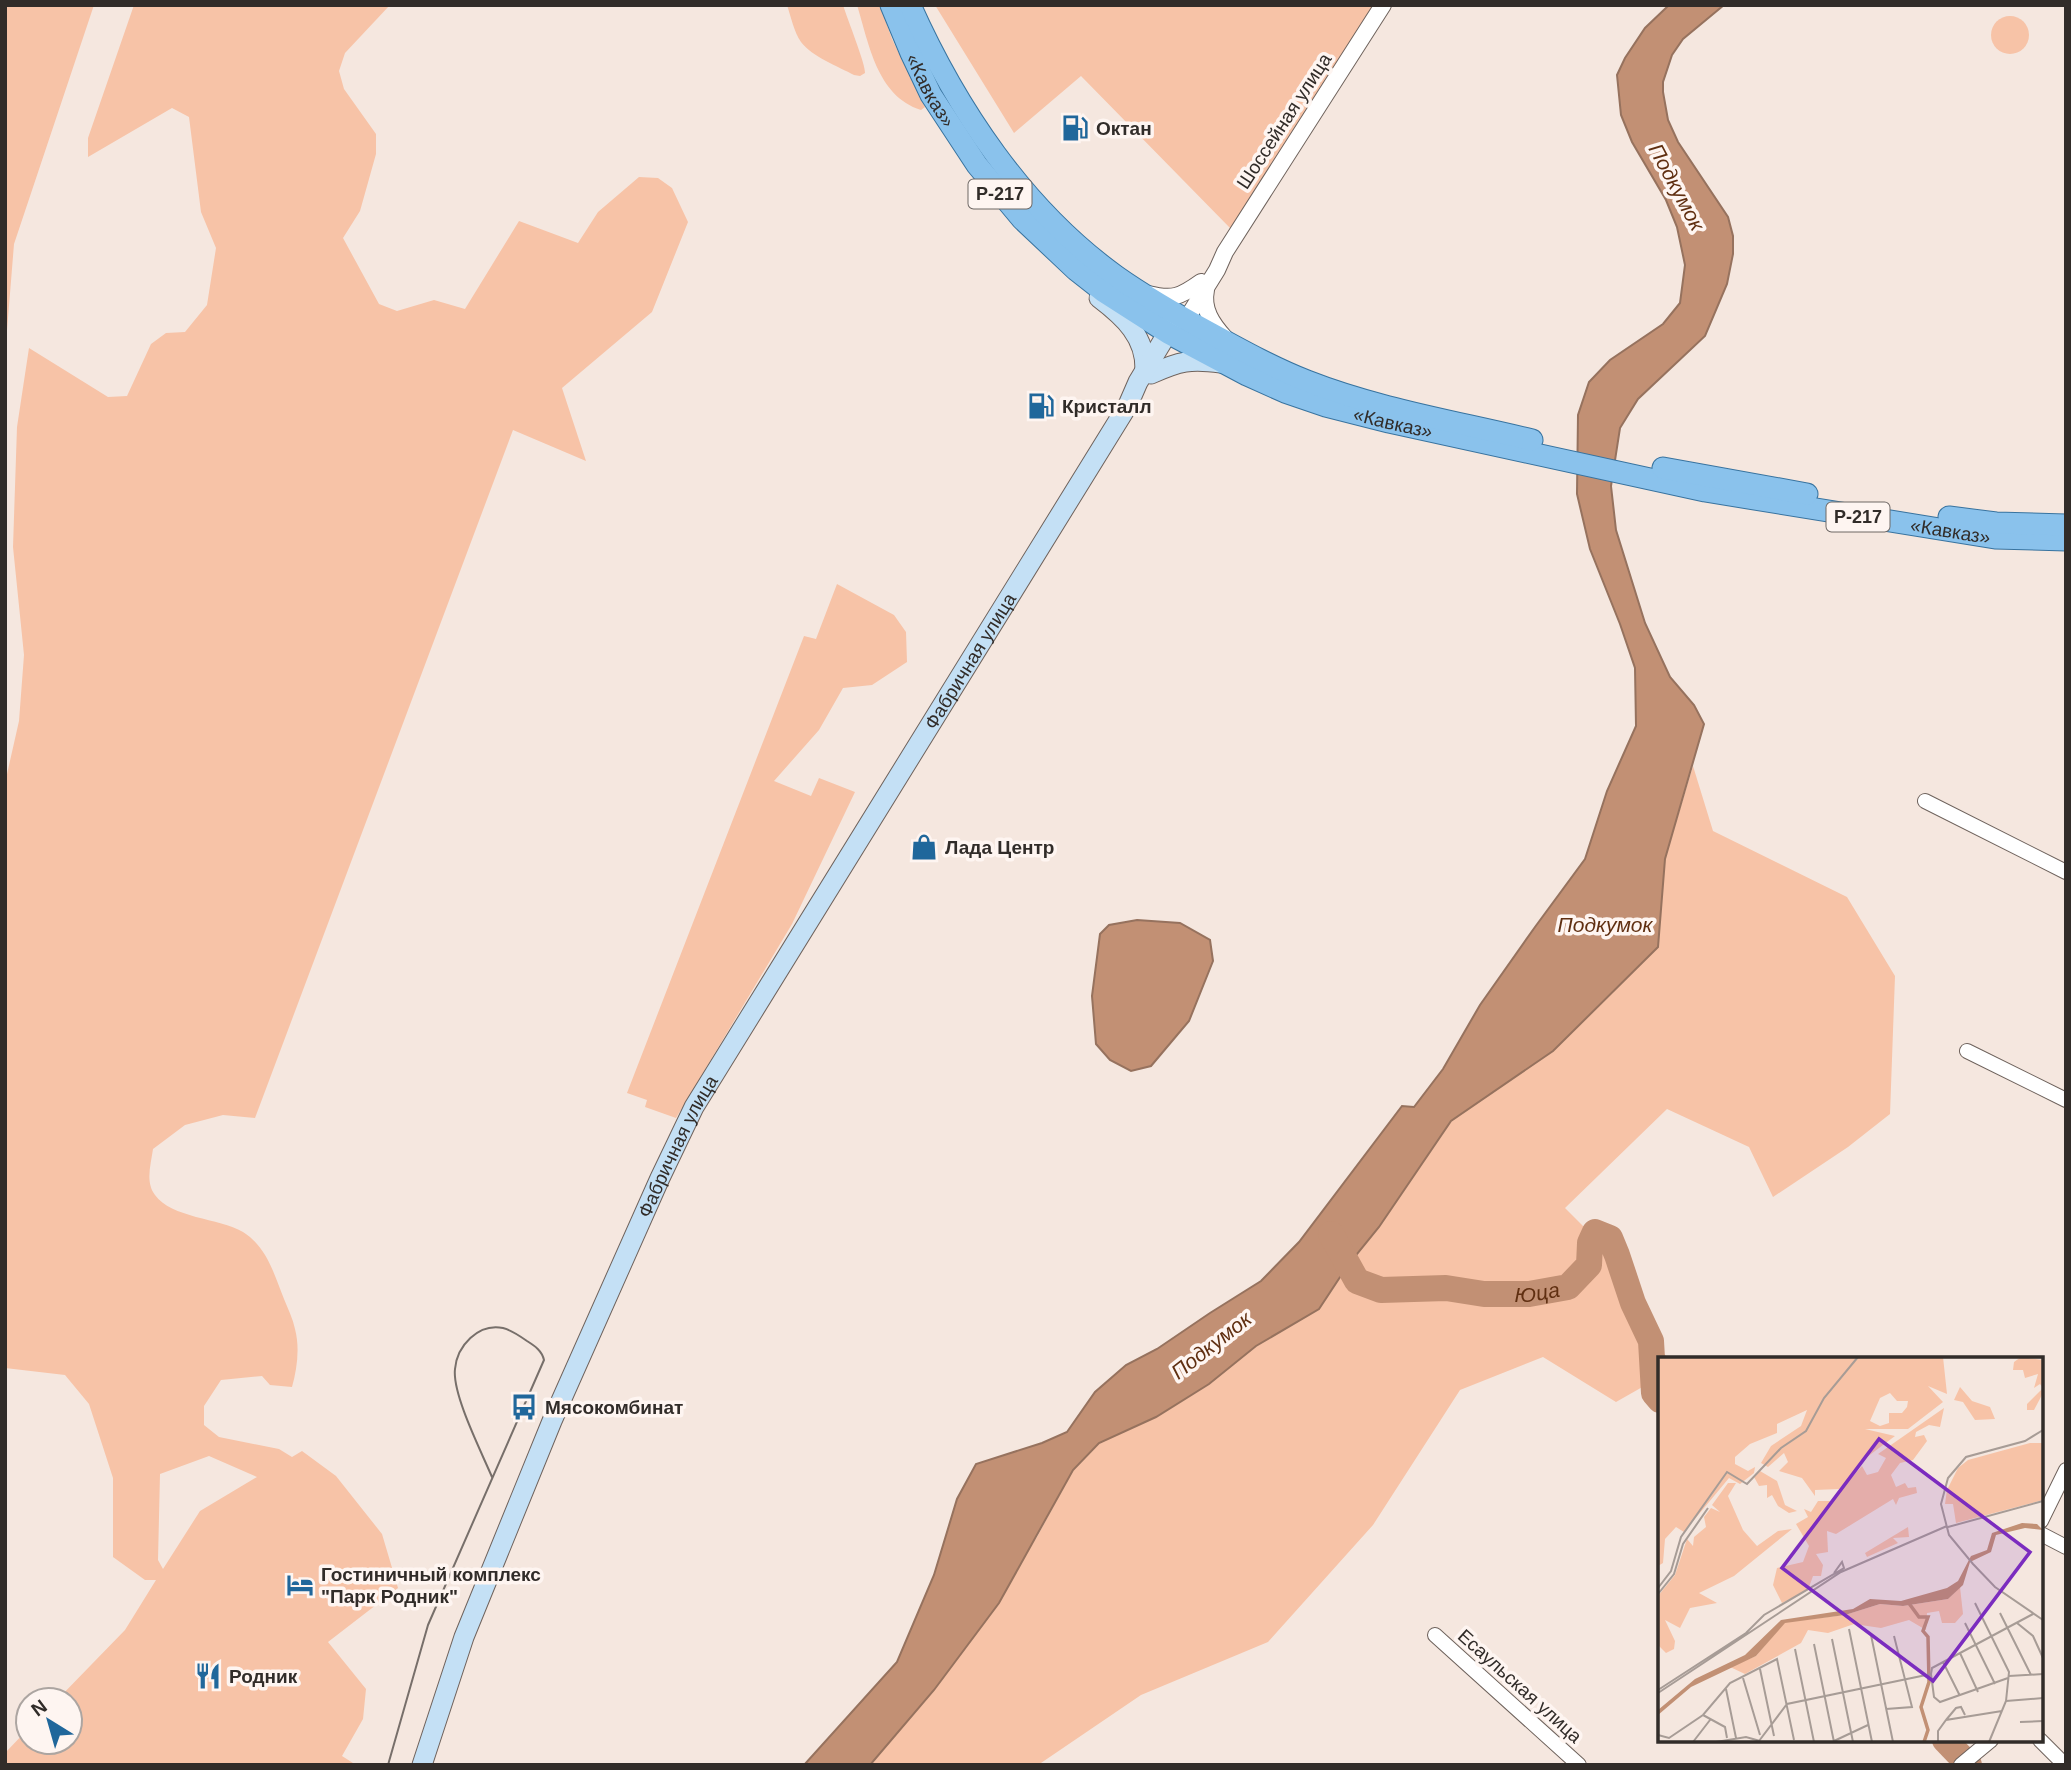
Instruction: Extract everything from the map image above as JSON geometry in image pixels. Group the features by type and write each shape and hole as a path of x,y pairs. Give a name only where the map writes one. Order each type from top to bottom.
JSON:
{"main road":[{"name":"«Кавказ»","path":"891,5 932,95 977,165 1022,219 1076,270 1104,292 1177,326 1230,355 1285,392 1326,406 1653,473 1776,504 1995,538 2066,540"},
{"name":"«Кавказ»","path":"909,5 944,76 965,111 1009,171 1040,208 1068,235 1141,293 1177,326"},
{"path":"989,181 995,198 1026,234 1061,268 1124,318 1135,331 1146,357 1148,372 1181,361 1230,355"},
{"path":"1177,326 1255,368 1310,391 1356,403 1372,402"},
{"name":"Фабричная улица","path":"422,1765 464,1637 552,1421 694,1107 1026,572 1133,396 1138,382 1148,372 1177,326"},
{"name":"«Кавказ»","path":"1230,355 1257,359 1308,381 1372,402 1540,449"},
{"name":"«Кавказ»","path":"1653,473 1996,523 2066,525"}],"street":[{"name":"Шоссейная улица","path":"1177,326 1212,267 1220,259 1382,5"},
{"path":"1141,293 1172,298 1204,284 1206,309 1230,355"},
{"path":"1925,801 2066,872"},
{"path":"1968,1051 2066,1100"},
{"path":"2043,1517 2066,1470"},
{"path":"2043,1535 2066,1547"},
{"name":"Есаульская улица","path":"1434,1635 1579,1765"},
{"path":"1961,1765 1989,1742"},
{"path":"2042,1742 2065,1765"}],"shaded area":[{"path":"5,5 94,5 14,244 5,355"},
{"path":"134,5 390,5 345,53 339,71 344,89 376,134 376,154 360,211 343,238 379,304 397,311 434,300 465,309 519,221 578,243 598,212 639,177 658,178 672,188 688,222 652,312 562,388 586,461 513,430 255,1118 223,1115 185,1125 153,1149 149,1179 155,1195 172,1209 233,1227 251,1238 264,1253 273,1271 297,1336 297,1358 292,1387 270,1385 262,1376 221,1380 204,1406 204,1425 219,1437 279,1449 292,1457 302,1451 336,1476 382,1534 398,1588 328,1642 366,1689 363,1719 342,1756 353,1763 352,1765 5,1765 5,1753 14,1744 14,1756 84,1756 84,1686 71,1686 125,1630 156,1580 145,1580 113,1557 113,1478 89,1404 65,1375 5,1368 5,783 19,721 24,655 13,547 17,427 29,348 108,397 127,396 151,344 166,333 185,332 207,305 216,248 201,212 189,117 172,108 88,157 88,138","holes":["209,1456 257,1477 200,1511 163,1569 158,1560 160,1474"]},
{"path":"787,5 843,5 865,73 854,75 806,47 796,34"},
{"path":"857,5 880,5 892,39 925,107 921,110 906,103 885,81 871,52"},
{"path":"935,5 1373,5 1231,229 1081,76 1014,133"},
{"path":"2010,16 2023,22 2029,35 2023,48 2010,54 1997,48 1991,35 1997,22"},
{"path":"837,584 894,615 906,632 907,662 872,685 843,688 819,730 774,781 811,796 819,778 855,792 792,924 676,1118 645,1107 647,1100 627,1093 804,636 816,639"},
{"path":"1693,766 1713,831 1847,897 1895,976 1890,1114 1848,1147 1773,1197 1749,1147 1667,1109 1565,1208 1603,1246 1615,1269 1630,1325 1668,1357 1658,1357 1658,1378 1616,1402 1543,1357 1460,1390 1373,1525 1268,1642 1141,1695 1038,1765 870,1765 934,1690 1037,1537 1073,1470 1099,1443 1156,1417 1209,1384 1348,1265 1379,1227 1451,1121 1553,1051 1658,947 1665,859"}],"water":[{"name":"Подкумок","path":"1669,5 1724,5 1683,39 1672,55 1663,82 1663,92 1668,120 1678,142 1728,217 1733,236 1733,254 1727,284 1705,336 1638,399 1620,428 1611,486 1616,530 1645,623 1670,677 1694,705 1704,724 1665,859 1658,947 1553,1051 1451,1121 1319,1309 1256,1346 1209,1384 1156,1417 1099,1443 1073,1470 999,1603 934,1690 870,1765 804,1765 897,1662 934,1575 957,1499 976,1464 1067,1432 1095,1392 1126,1365 1157,1349 1261,1281 1299,1242 1402,1106 1414,1107 1443,1069 1480,1005 1585,859 1607,791 1636,726 1635,668 1590,549 1577,494 1578,415 1589,382 1610,360 1663,324 1680,303 1685,265 1677,227 1666,200 1632,142 1621,115 1617,75 1645,28"},
{"path":"1137,920 1180,923 1210,940 1213,961 1189,1021 1151,1066 1131,1071 1110,1060 1096,1044 1092,996 1100,934 1109,925"}],"waterway":[{"name":"Юца","path":"1331,1234 1357,1281 1381,1290 1446,1288 1484,1294 1529,1294 1568,1287 1589,1265 1590,1243 1595,1232 1610,1238 1633,1303 1651,1341 1654,1393 1658,1398"},
{"name":"Юца","path":"1947,1742 1969,1765"}],"tram line":[{"path":"388,1765 428,1625 544,1360 538,1349 521,1337 506,1329 494,1327 470,1338 460,1352 455,1369 462,1407 492,1477"}],"place":[{"name":"Октан","path":"1075,128"},
{"name":"Кристалл","path":"1041,406"},
{"name":"Лада Центр","path":"924,847"},
{"name":"Мясокомбинат","path":"524,1407"},
{"name":"Гостиничный комплекс \"Парк Родник\"","path":"300,1585"},
{"name":"Родник","path":"208,1676"}]}
